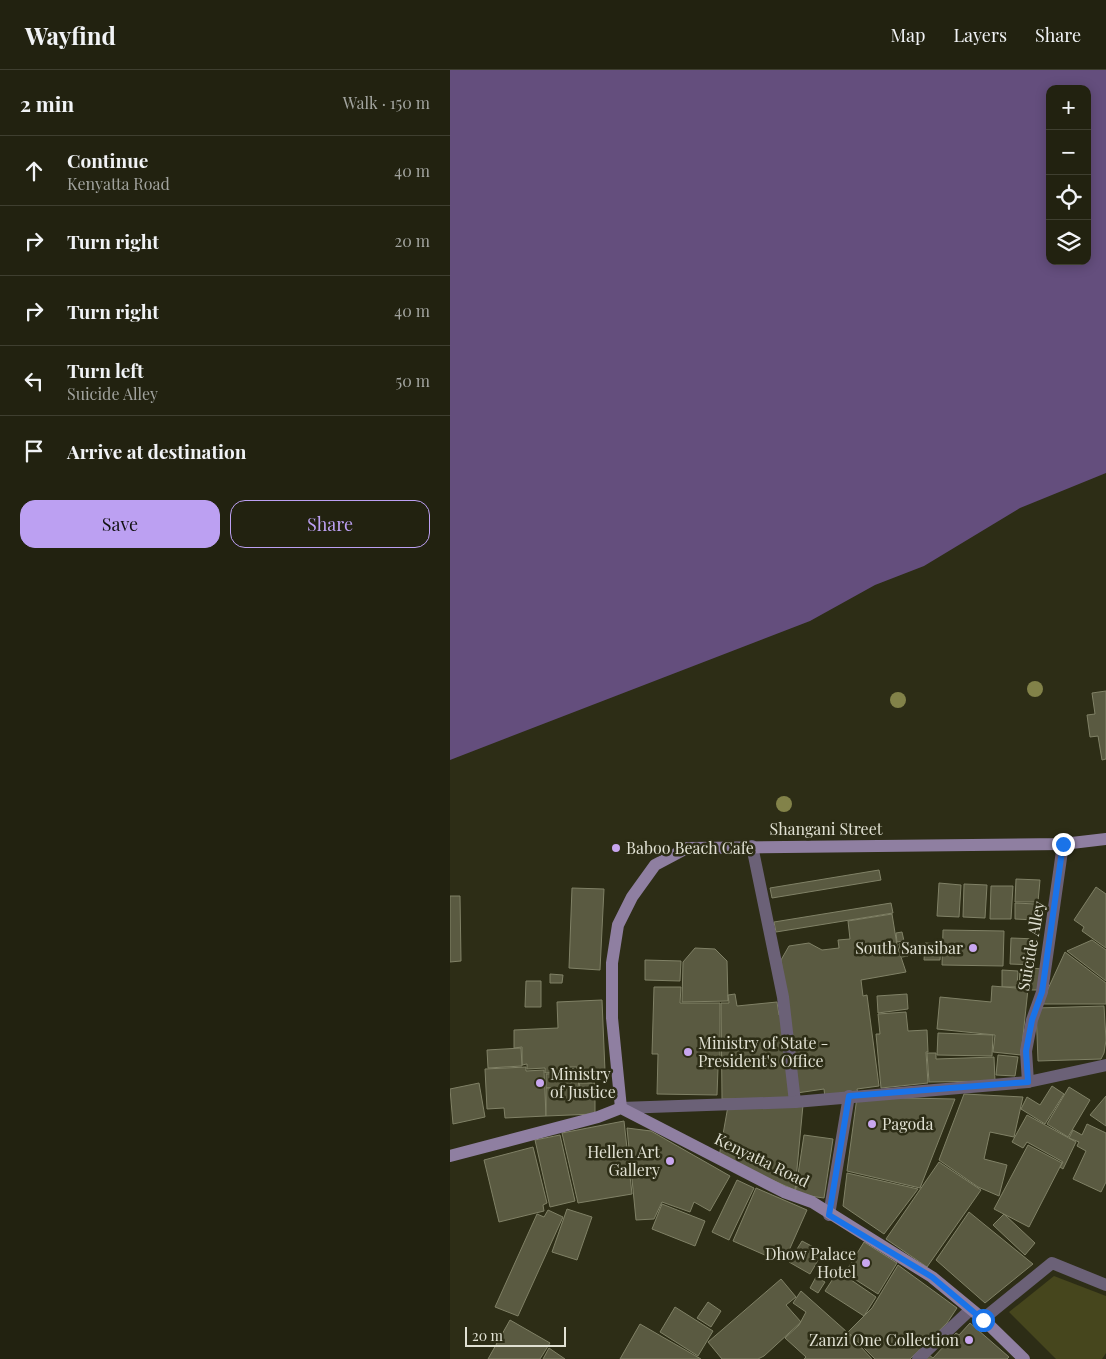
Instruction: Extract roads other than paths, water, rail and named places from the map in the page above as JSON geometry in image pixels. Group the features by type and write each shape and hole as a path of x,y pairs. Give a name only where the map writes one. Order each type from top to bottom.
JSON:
{"main road":[{"name":"Shangani Street","path":"621,1108 612,1018 612,963 618,925 655,865 687,848 1063,844 1106,838"},
{"path":"450,1156 598,1117 621,1108"},
{"name":"Kenyatta Road","path":"621,1108 784,1192 812,1202 829,1215 932,1277 983,1320 1018,1357"}],"street":[{"name":"Suicide Alley","path":"1028,1082 1026,1051 1032,1020 1042,992 1063,844"},
{"path":"752,846 783,997 795,1102"},
{"path":"621,1108 795,1102 1028,1082 1106,1065"},
{"path":"829,1215 849,1096"},
{"path":"983,1320 1052,1263 1106,1285"},
{"path":"918,1359 970,1310"}],"place":[{"name":"Baboo Beach Cafe","path":"616,848"},
{"name":"South Sansibar","path":"973,948"},
{"name":"Ministry of State - President's Office","path":"688,1052"},
{"name":"Ministry of Justice","path":"540,1083"},
{"name":"Pagoda","path":"872,1124"},
{"name":"Hellen Art Gallery","path":"670,1161"},
{"name":"Dhow Palace Hotel","path":"866,1263"},
{"name":"Zanzi One Collection","path":"969,1340"}]}
